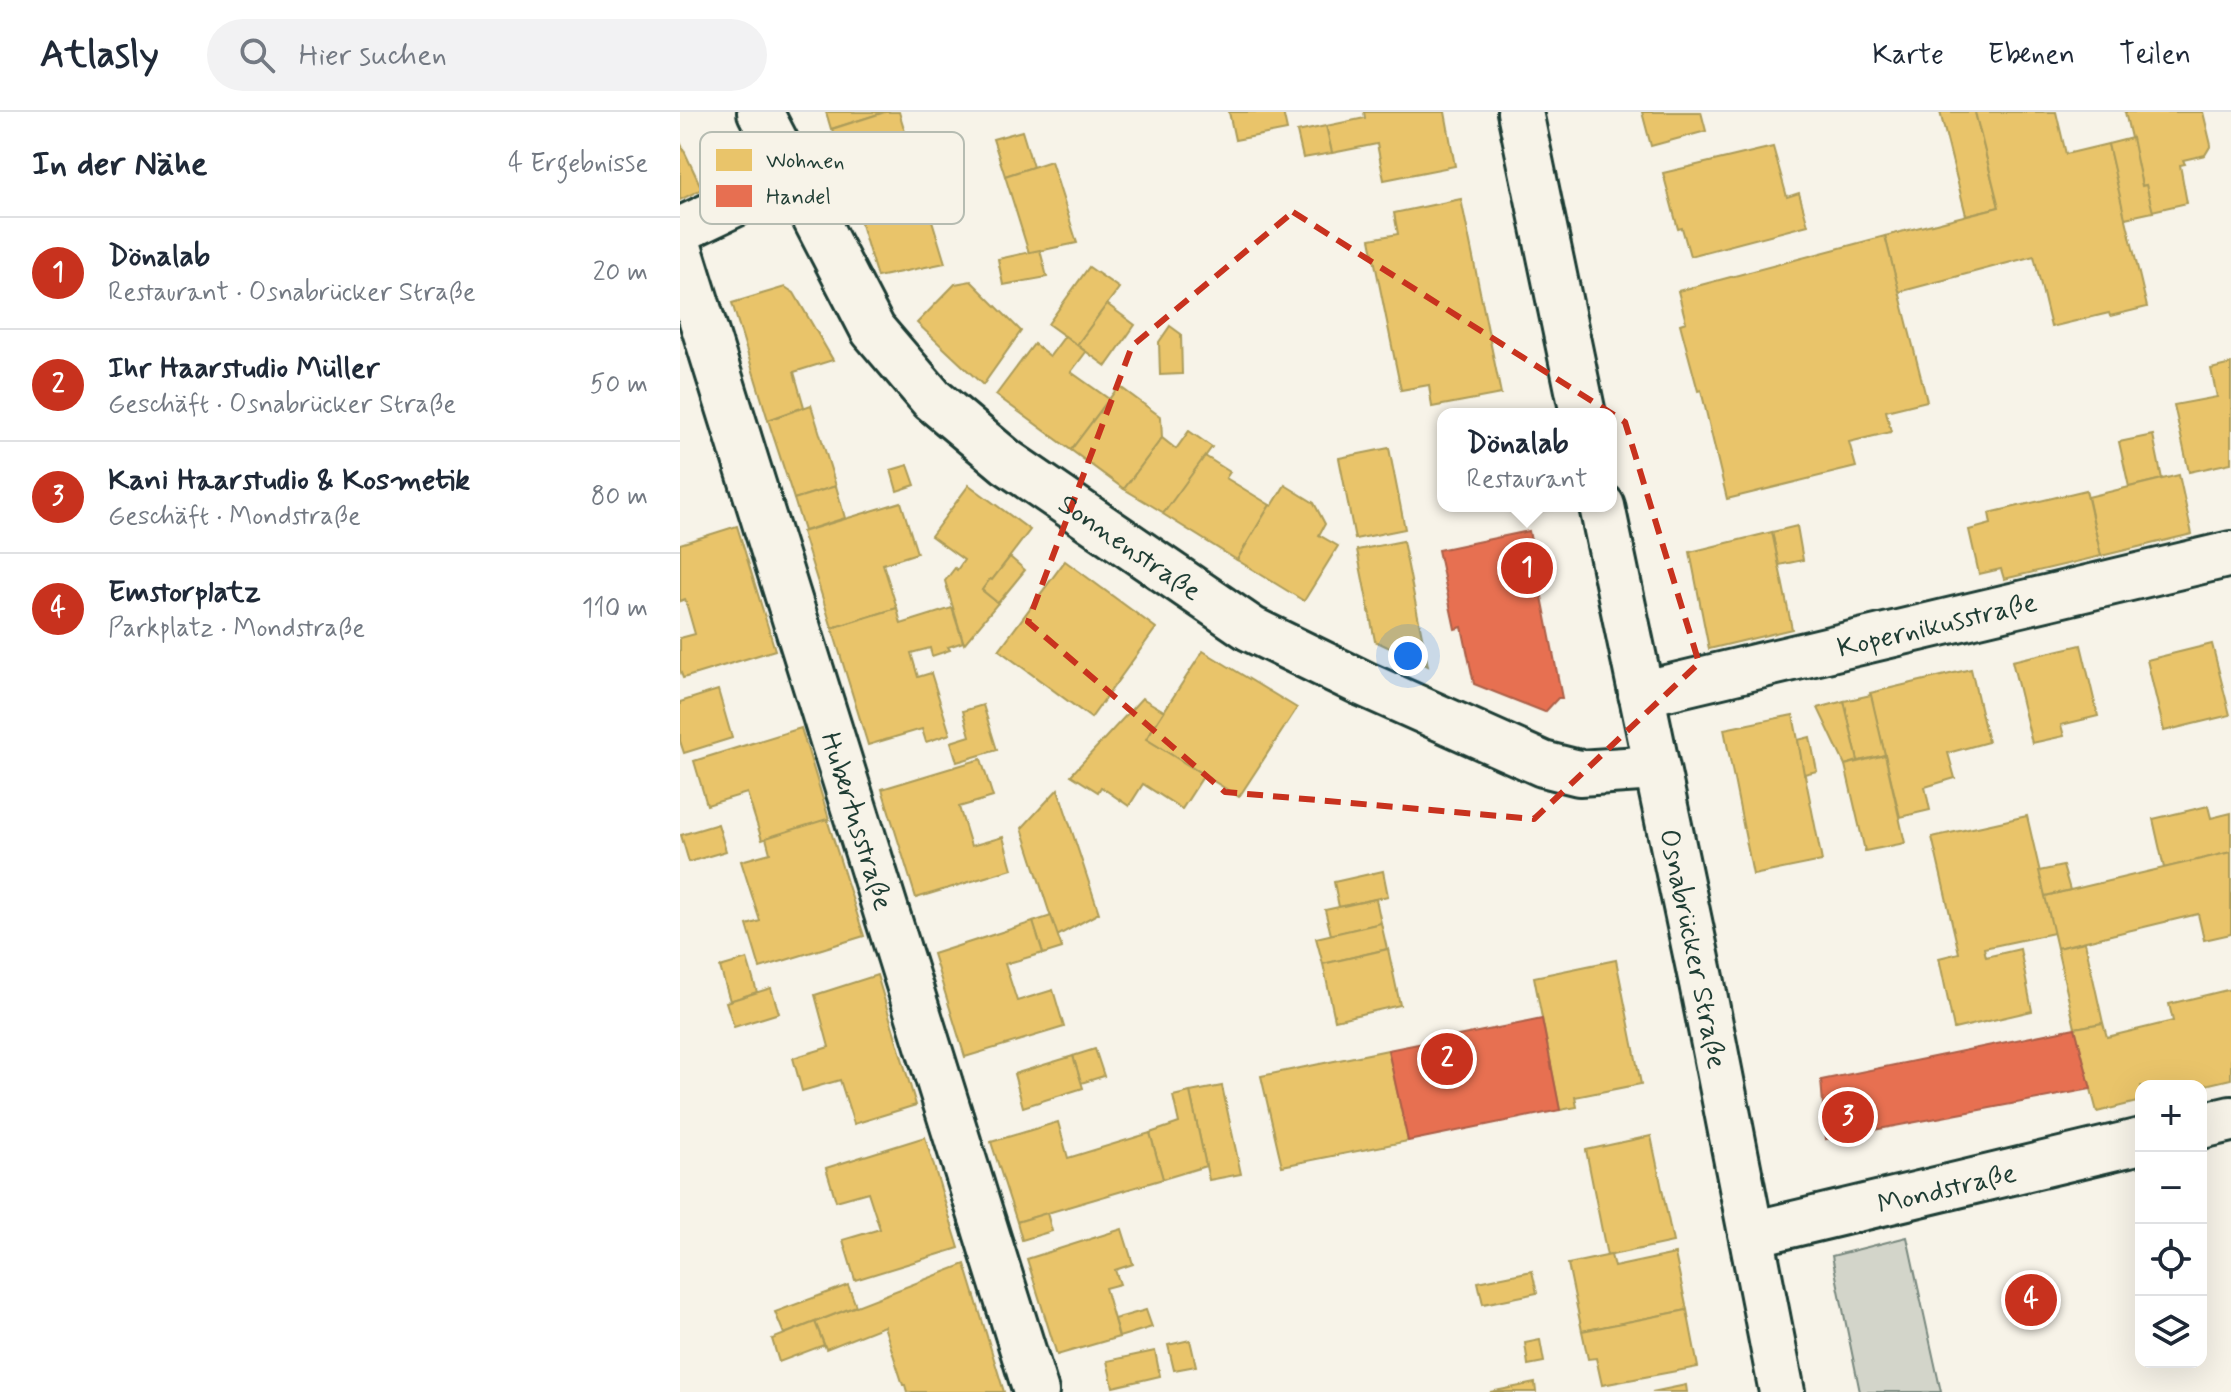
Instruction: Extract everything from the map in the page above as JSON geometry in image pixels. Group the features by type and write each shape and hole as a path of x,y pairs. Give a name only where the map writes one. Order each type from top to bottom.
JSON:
{"street":[{"name":"Sonnenstraße","path":"760,112 771,132"},
{"path":"1520,112 1582,408"},
{"path":"680,230 700,221"},
{"name":"Sonnenstraße","path":"819,224 873,330 932,399 1007,462 1251,629 1364,684 1543,764 1579,773 1656,768"},
{"name":"Hubertusstraße","path":"680,250 1036,1392"},
{"name":"Osnabrücker Straße","path":"1603,512 1706,999 1782,1392"},
{"name":"Kopernikusstraße","path":"1641,694 2231,554"},
{"path":"2207,1125 2231,1119"},
{"name":"Mondstraße","path":"1752,1234 2135,1142"}],"highlighted area":[{"path":"1293,212 1625,422 1699,663 1534,819 1225,792 1028,622 1132,346"}],"shaded area":[{"path":"1907,1237 1941,1392 1860,1392 1832,1256"}],"building: Wohnen":[{"path":"826,112 885,112 831,129"},
{"path":"885,112 899,112 905,132 833,132 832,129"},
{"path":"1229,112 1283,112 1287,130 1235,140"},
{"path":"1364,112 1445,112 1455,166 1384,180 1377,144 1332,153 1326,126 1365,118"},
{"path":"1642,112 1701,112 1706,131 1651,146"},
{"path":"1940,112 1975,112 1999,207 1966,215"},
{"path":"1975,112 2056,112 2066,154 2108,144 2147,307 2051,327 2034,256 1899,292 1885,236 1999,207"},
{"path":"2125,112 2203,112 2211,145 2205,155 2183,160 2185,164 2180,165 2187,203 2152,211 2146,185 2142,186"},
{"path":"1326,126 1332,153 1303,158 1297,132"},
{"path":"1022,131 1033,167 1005,176 993,139"},
{"path":"2132,138 2142,186 2146,185 2153,212 2125,218 2108,144"},
{"path":"680,142 700,190 680,200"},
{"path":"1773,147 1787,197 1799,193 1808,225 1690,256 1682,228 1678,229 1663,173"},
{"path":"1051,161 1077,243 1029,253 1005,176"},
{"path":"1461,199 1501,394 1432,407 1429,385 1401,390 1370,239 1398,234 1394,213"},
{"path":"861,224 933,224 945,263 877,277"},
{"path":"1885,236 1927,401 1886,411 1891,432 1849,442 1856,467 1727,499 1701,390 1698,391 1680,324 1686,322 1678,291"},
{"path":"1040,250 1047,277 1003,285 998,259"},
{"path":"1089,267 1119,288 1077,345 1048,324"},
{"path":"971,281 1021,331 983,385 917,323 955,284"},
{"path":"785,287 794,293 833,360 794,372 804,407 768,420 732,303"},
{"path":"1107,304 1135,325 1106,366 1077,345"},
{"path":"1170,326 1181,334 1182,374 1160,375 1159,342"},
{"path":"1065,336 1086,352 1071,372 1109,399 1071,450 996,395 1034,344 1050,356"},
{"path":"2231,364 2231,463 2189,472 2174,405 2217,397 2211,369"},
{"path":"1119,386 1161,417 1162,438 1124,489 1071,450"},
{"path":"811,405 836,486 794,499 768,420"},
{"path":"1189,431 1212,447 1164,513 1124,489 1162,438 1176,449"},
{"path":"2153,435 2162,479 2129,487 2119,442"},
{"path":"1389,448 1405,529 1355,539 1339,458"},
{"path":"1205,456 1230,472 1226,478 1270,505 1237,560 1163,514"},
{"path":"908,465 915,485 897,491 891,470"},
{"path":"2179,475 2192,534 2101,556 2088,497"},
{"path":"969,485 1030,530 982,590 998,603 964,644 945,581 964,560 931,536"},
{"path":"1285,485 1314,503 1325,524 1319,535 1338,546 1304,601 1237,560"},
{"path":"836,486 845,518 804,531 794,499"},
{"path":"2086,490 2101,556 2004,579 2001,569 1979,574 1969,530 1991,524 1989,513"},
{"path":"901,502 917,553 883,564 897,608 832,628 802,532"},
{"path":"737,526 775,650 683,678 680,638 695,634 685,599 680,601 680,544"},
{"path":"1797,526 1803,560 1779,565 1772,532"},
{"path":"1772,532 1792,629 1709,649 1690,552"},
{"path":"1403,541 1428,666 1375,641 1357,550"},
{"path":"1010,557 1025,570 998,603 982,590"},
{"path":"1065,561 1156,628 1091,718 999,650"},
{"path":"897,608 901,624 952,608 963,642 932,656 930,648 911,653 918,677 931,673 950,734 926,742 922,729 868,745 832,628"},
{"path":"2212,644 2230,715 2164,731 2147,660"},
{"path":"2081,645 2098,716 2061,725 2064,736 2032,743 2012,661"},
{"path":"1203,651 1297,708 1239,797 1146,739"},
{"path":"1971,669 1988,742 1948,753 1955,778 1925,787 1930,810 1900,817 1870,693"},
{"path":"718,690 732,738 684,753 680,741 680,702"},
{"path":"1871,695 1885,755 1858,761 1844,701"},
{"path":"1142,698 1164,711 1146,739 1204,775 1182,809 1143,784 1129,806 1101,787 1098,792 1071,775"},
{"path":"1844,701 1858,761 1845,765 1818,708"},
{"path":"983,705 997,750 957,762 951,742 970,736 963,711"},
{"path":"1793,715 1822,861 1753,875 1724,729"},
{"path":"801,728 829,819 762,840 747,793 707,805 694,761"},
{"path":"1810,737 1817,771 1804,774 1798,740"},
{"path":"1885,755 1905,843 1865,851 1845,765"},
{"path":"981,759 993,797 959,807 971,846 1003,837 1012,869 916,898 882,789"},
{"path":"1058,789 1099,913 1057,936 1022,828"},
{"path":"2208,806 2211,818 2231,813 2231,852 2164,868 2153,819"},
{"path":"2027,816 2054,933 1984,948 1986,957 2020,949 2032,1011 1954,1029 1939,958 1959,953 1932,837"},
{"path":"827,819 864,936 760,968 747,925 760,921 741,861 770,853 766,838"},
{"path":"718,824 726,851 689,862 681,835"},
{"path":"2231,852 2231,934 2204,940 2198,914 2057,948 2045,896"},
{"path":"2063,866 2070,890 2045,896 2039,871"},
{"path":"1383,871 1388,896 1339,907 1334,882"},
{"path":"1376,899 1381,923 1331,935 1325,910"},
{"path":"1051,916 1062,948 1043,954 1033,922"},
{"path":"1033,922 1043,953 1005,964 1017,1001 1053,990 1064,1027 965,1057 933,954"},
{"path":"1381,923 1387,949 1323,964 1316,938"},
{"path":"2085,942 2103,1023 2075,1028 2057,948"},
{"path":"1388,949 1400,1005 1335,1020 1323,964"},
{"path":"747,959 757,992 730,1001 720,967"},
{"path":"1616,960 1641,1084 1575,1097 1577,1107 1560,1110 1534,977"},
{"path":"877,975 916,1105 854,1124 840,1080 802,1091 793,1058 829,1047 815,995"},
{"path":"771,988 779,1013 734,1027 726,1002"},
{"path":"2231,989 2231,1079 2207,1085 2207,1080 2135,1080 2135,1102 2097,1112 2075,1028 2103,1023 2107,1037 2173,1021 2169,1004"},
{"path":"1095,1049 1104,1076 1081,1083 1073,1056"},
{"path":"1388,1050 1408,1141 1282,1166 1261,1076"},
{"path":"1073,1056 1083,1088 1023,1107 1014,1074"},
{"path":"1222,1086 1241,1174 1209,1180 1190,1092"},
{"path":"1190,1092 1206,1166 1163,1179 1150,1133 1179,1123 1173,1096"},
{"path":"1058,1122 1068,1158 1150,1133 1163,1179 1017,1222 991,1142"},
{"path":"1651,1136 1673,1242 1607,1256 1586,1150"},
{"path":"925,1137 959,1248 855,1280 843,1240 880,1229 868,1192 836,1201 826,1168"},
{"path":"1047,1213 1052,1231 1022,1240 1017,1222"},
{"path":"1122,1229 1133,1264 1115,1270 1120,1284 1105,1288 1119,1337 1057,1355 1027,1259"},
{"path":"1675,1254 1687,1310 1582,1331 1568,1264 1611,1255 1614,1267"},
{"path":"965,1264 1004,1392 907,1392 884,1326 826,1349 815,1322"},
{"path":"1532,1271 1537,1293 1483,1304 1478,1282"},
{"path":"848,1285 856,1306 784,1334 775,1312"},
{"path":"1146,1310 1152,1327 1119,1337 1114,1319"},
{"path":"1687,1310 1698,1367 1602,1385 1596,1358 1588,1359 1582,1331"},
{"path":"815,1322 824,1345 779,1362 772,1339"},
{"path":"1190,1340 1196,1366 1174,1370 1168,1345"},
{"path":"1540,1340 1544,1362 1528,1365 1525,1343"},
{"path":"1155,1351 1160,1376 1113,1387 1107,1361"},
{"path":"1535,1383 1536,1392 1490,1392"},
{"path":"1686,1385 1687,1392 1652,1392"}],"building: Handel":[{"path":"1529,531 1562,698 1558,698 1545,712 1474,684 1462,627 1455,629 1438,550"},
{"path":"1542,1019 1560,1110 1408,1141 1388,1050"},
{"path":"2075,1028 2091,1089 1826,1139 1821,1080"}],"place":[{"name":"Dönalab","path":"1527,568"},
{"name":"Ihr Haarstudio Müller","path":"1447,1059"},
{"name":"Kani Haarstudio & Kosmetik","path":"1848,1117"},
{"name":"Emstorplatz","path":"2031,1300"}]}
